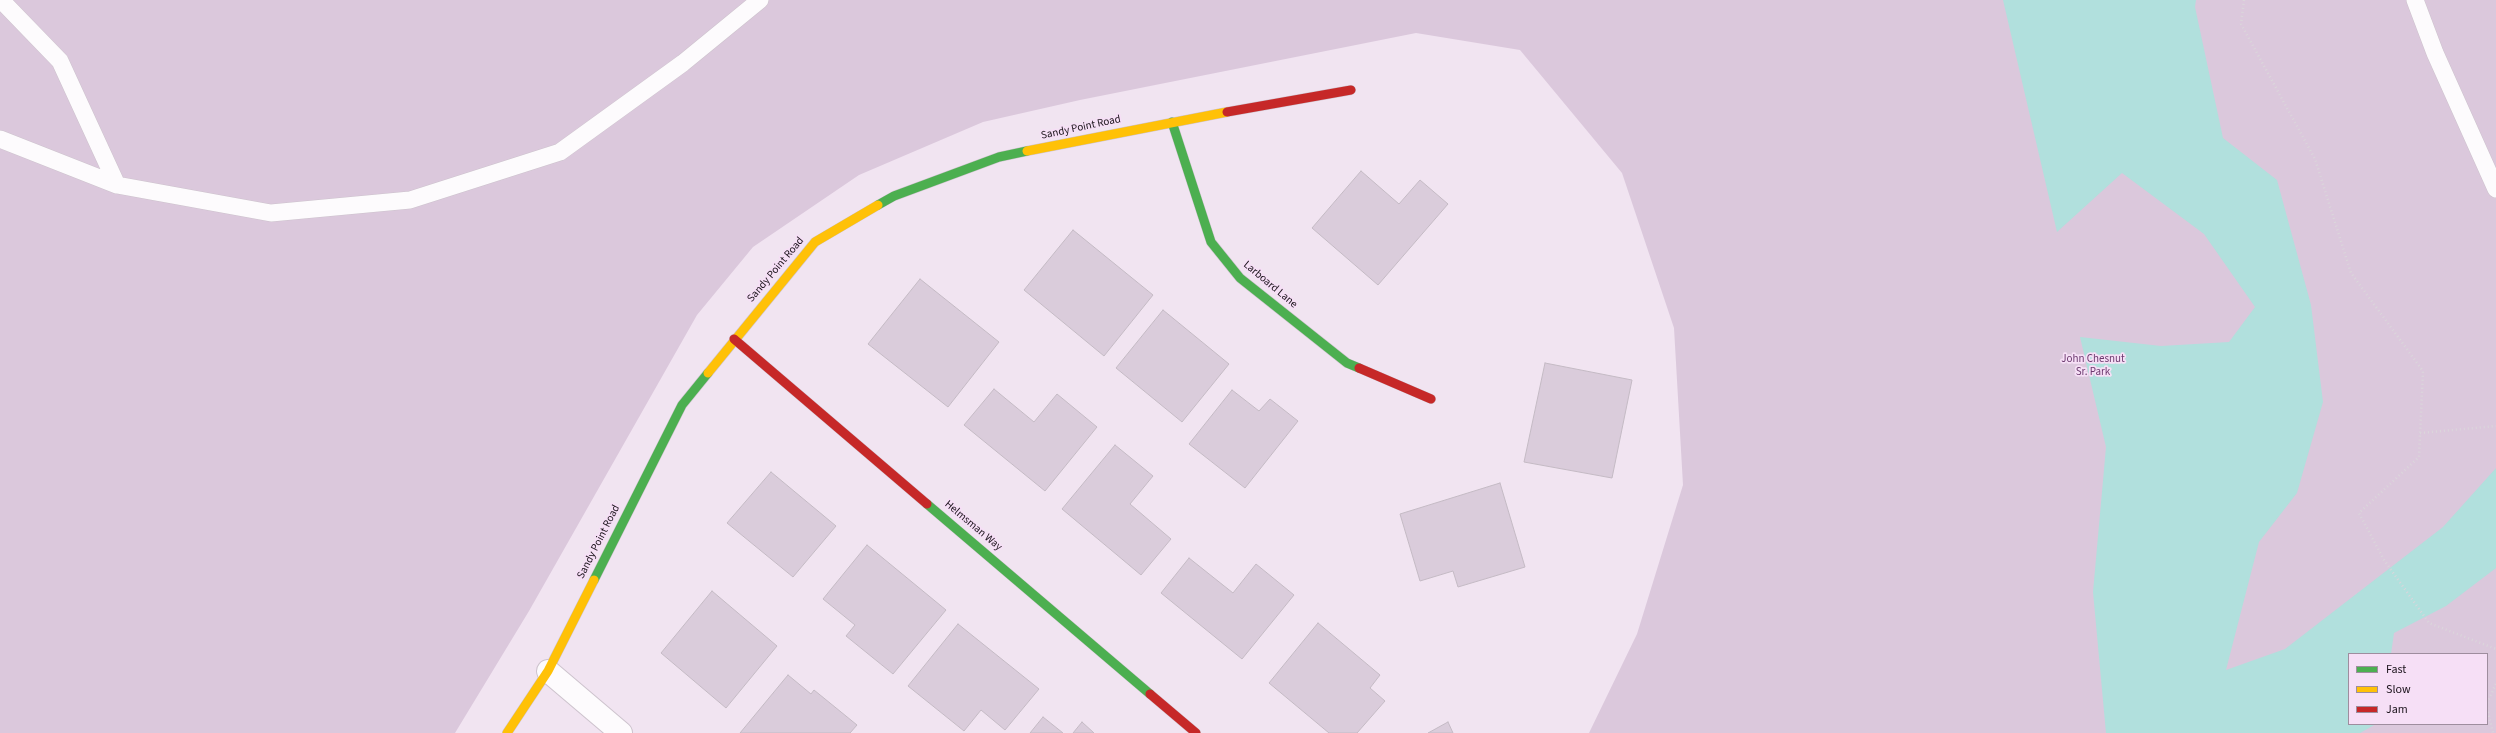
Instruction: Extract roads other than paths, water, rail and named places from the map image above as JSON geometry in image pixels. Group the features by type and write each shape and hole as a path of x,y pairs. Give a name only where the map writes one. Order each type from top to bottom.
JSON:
{"street":[{"name":"Sandy Point Road","path":"507,733 548,671 682,405 734,339 815,242 894,196 999,157 1172,122 1351,90"},
{"name":"Larboard Lane","path":"1172,122 1211,242 1240,278 1347,363 1431,399"},
{"name":"Helmsman Way","path":"734,339 1196,733"},
{"path":"548,671 621,733"}],"lane":[{"path":"1,0 60,61 117,185"},
{"path":"0,139 117,185 271,213 410,200 560,152 683,63 760,0"},
{"path":"2415,0 2435,53 2496,188"}],"park label":[{"name":"John Chesnut Sr. Park","path":"2093,366"}]}
